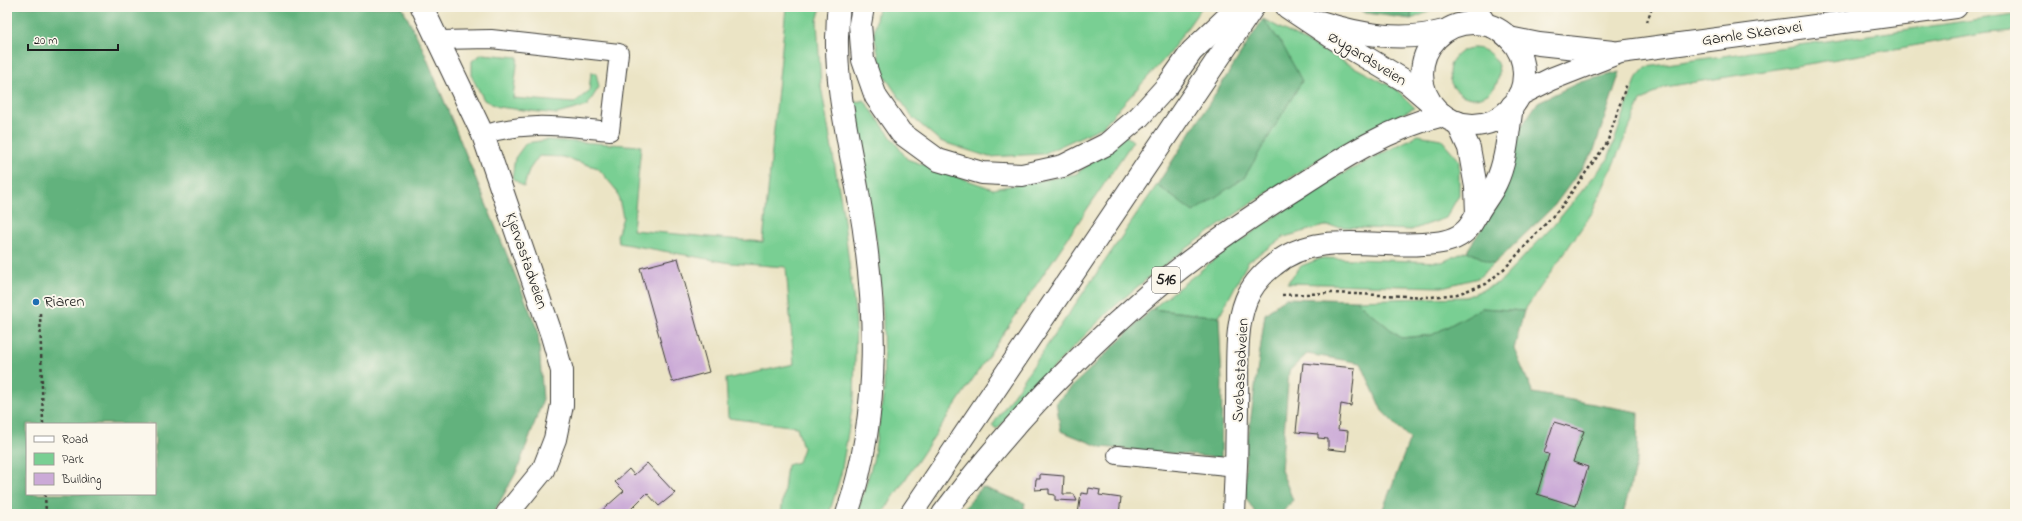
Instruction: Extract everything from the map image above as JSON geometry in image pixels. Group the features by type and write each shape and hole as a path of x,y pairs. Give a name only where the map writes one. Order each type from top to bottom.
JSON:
{"main road":[{"name":"Kjervastadveien","path":"422,7 483,135 552,336 562,371 562,405 555,439 543,470 507,514"},
{"path":"839,7 837,53 842,102 863,223 871,288 874,351 868,418 861,461 847,514"},
{"path":"863,7 860,24 863,60 876,97 901,133 938,160 982,173 1022,175 1063,166 1107,144 1139,117 1168,85 1192,52 1238,7"},
{"path":"911,514 1253,7"},
{"name":"Gamle Skaravei","path":"1516,101 1577,68 1620,52 1956,7"},
{"name":"Øygardsveien","path":"1296,12 1335,33 1407,82 1443,113"},
{"name":"Øygardsveien","path":"1335,33 1405,38 1426,36 1444,31 1459,24 1476,22 1480,15 1509,38 1518,49 1523,64 1523,80 1516,101"},
{"name":"Øygardsveien","path":"1443,113 1423,85 1422,68 1431,43 1444,31"},
{"name":"Gamle Skaravei","path":"1509,38 1539,44 1620,52"},
{"path":"1443,113 1472,125 1487,123 1500,116 1516,101"},
{"name":"Svebastadveien","path":"1234,514 1237,466 1240,327 1246,300 1260,276 1281,259 1305,247 1331,243 1402,246 1433,244 1452,240 1464,233 1473,223 1477,214 1490,196 1500,172 1516,101"},
{"path":"1443,113 1469,148 1476,188 1477,214"},
{"name":"516","path":"943,514 1011,428 1067,369 1150,292 1247,219 1336,162 1393,130 1443,113"}],"lane":[{"path":"439,40 491,39 619,54 610,131 524,125 505,128 483,135"},
{"path":"1116,456 1237,466"}],"path":[{"path":"1646,24 1652,7"},
{"path":"40,313 43,423"},
{"path":"45,495 46,514"}],"green space":[{"path":"7,7 402,7 423,49 538,331 543,400 517,471 493,514 7,514"},
{"path":"786,7 821,7 817,21 821,86 843,213 856,321 854,397 841,474 829,514 781,514 787,465 798,462 803,448 797,427 728,418 726,379 794,364 786,267 730,263 619,243 617,236 623,217 617,191 598,168 563,157 539,156 529,170 524,187 512,178 515,158 526,143 547,140 641,146 633,230 763,242"},
{"path":"878,7 1202,7 1168,55 1102,127 1043,154 989,157 940,141 912,117 882,72 874,34"},
{"path":"1350,7 1412,7 1411,19 1366,13"},
{"path":"1412,7 1441,7 1411,19"},
{"path":"2015,14 2015,31 1987,33 1665,87 1641,101 1592,213 1524,311 1482,308 1432,335 1401,338 1355,300 1466,297 1500,282 1554,225 1608,159 1637,77 1646,67"},
{"path":"1263,19 1396,89 1415,108 1356,137 1319,159 1225,221 1168,262 1099,321 997,429 992,426 1157,185 1193,211 1282,44"},
{"path":"1263,19 1282,44 1302,81 1244,178 1193,212 1157,185"},
{"path":"1469,48 1479,48 1492,55 1499,68 1499,78 1492,91 1479,98 1469,98 1460,94 1453,87 1449,78 1449,68 1453,59 1460,52"},
{"path":"482,54 518,57 513,98 574,103 589,91 591,73 596,73 599,87 587,106 557,114 498,107 484,100 472,77 472,61"},
{"path":"1620,72 1593,153 1554,206 1494,264 1467,251 1504,194 1515,136 1538,102 1580,82"},
{"path":"864,100 907,159 993,189 1076,174 1125,135 1133,141 882,514 857,514 873,461 884,391 883,314 876,239 852,103"},
{"path":"1418,135 1441,139 1459,160 1459,195 1446,218 1411,230 1324,226 1284,237 1248,262 1219,317 1152,309 1220,255 1319,186"},
{"path":"1467,251 1494,264 1478,278 1442,287 1287,283 1301,266 1322,258 1442,262"},
{"path":"1285,298 1355,300 1401,338 1432,335 1482,308 1524,311 1514,349 1533,393 1638,412 1637,460 1623,514 1381,514 1410,439 1382,411 1361,363 1307,354 1289,371 1281,470 1293,500 1281,514 1256,514 1246,498 1245,460 1265,314"},
{"path":"1152,309 1219,317 1222,383 1221,458 1101,447 1061,431 1056,402"},
{"path":"982,487 1025,503 1023,514 960,514"}],"building":[{"path":"678,258 709,372 672,382 640,268"},
{"path":"1303,363 1355,368 1351,406 1341,404 1338,430 1348,431 1346,451 1328,449 1328,439 1318,438 1318,434 1296,432"},
{"path":"1554,422 1584,431 1573,462 1588,467 1576,506 1537,494 1549,454 1544,453"},
{"path":"647,463 675,493 659,506 647,493 626,514 598,514 624,491 615,482 629,469 634,475"},
{"path":"1040,474 1064,476 1063,494 1074,494 1077,501 1055,500 1055,495 1049,494 1049,489 1035,490 1036,479 1040,479"},
{"path":"1089,488 1100,490 1099,495 1121,498 1119,514 1078,514 1081,493 1088,494"}],"place":[{"name":"Riaren","path":"36,302"}]}
